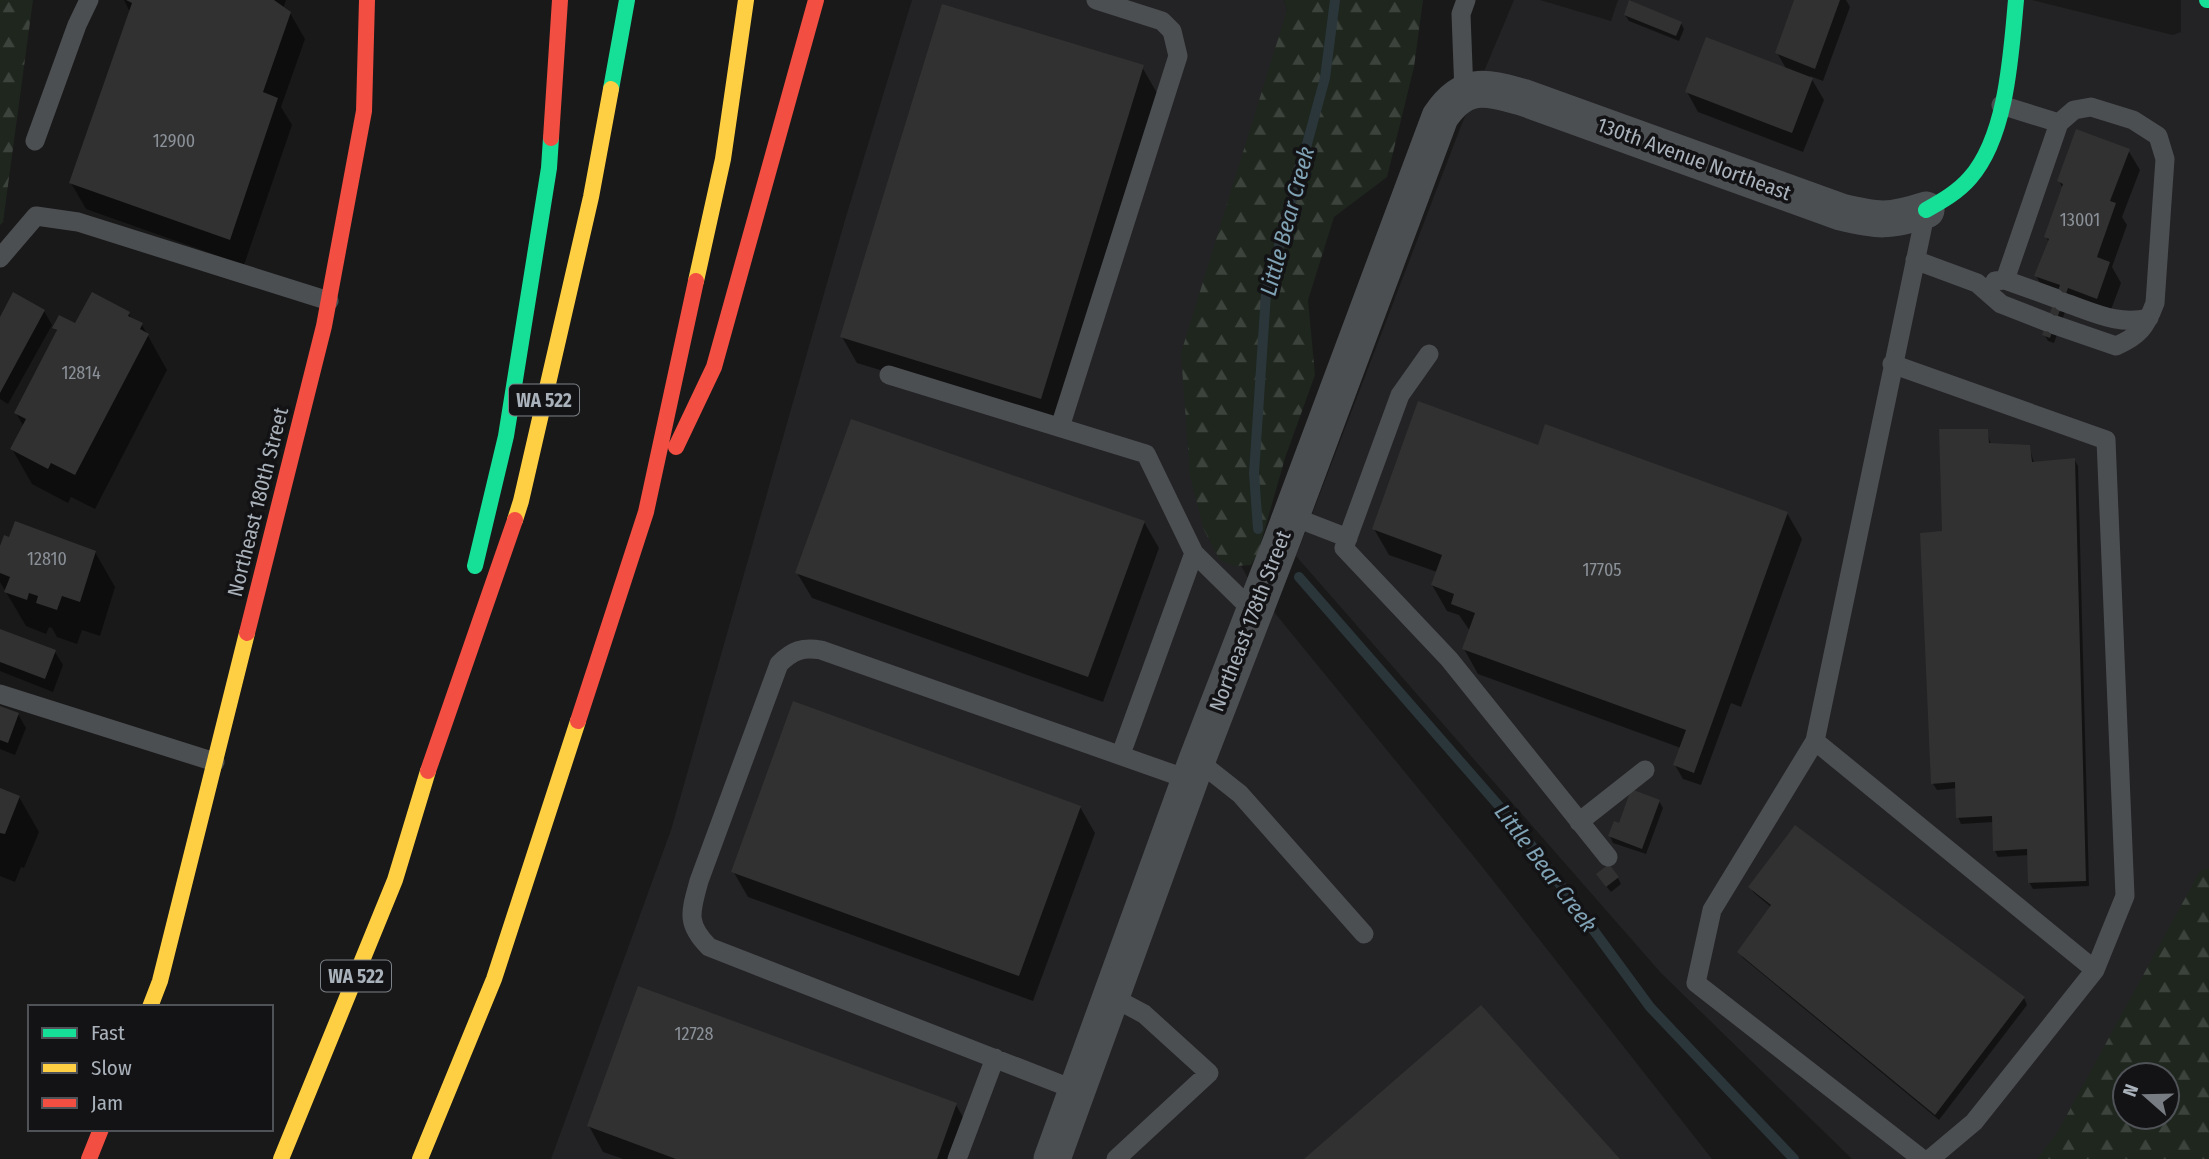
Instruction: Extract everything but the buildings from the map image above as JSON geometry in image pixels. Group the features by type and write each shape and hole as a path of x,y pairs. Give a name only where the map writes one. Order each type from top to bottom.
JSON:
{"main road":[{"name":"Northeast 180th Street","path":"151,1005 160,981 329,301 364,111 367,0"},
{"path":"471,586 506,436 550,168 560,0"},
{"name":"WA 522","path":"281,1159 395,880 422,789 521,500 591,197 627,0"},
{"path":"421,1159 494,979 646,512 723,159 746,0"},
{"path":"646,512 714,367 816,0"},
{"path":"1926,210 1955,193 1976,172 1991,141 2001,104 2016,0"},
{"path":"422,789 461,626"},
{"path":"89,1159 100,1131"}],"street":[{"name":"130th Avenue Northeast","path":"1464,93 1489,88 1522,97 1841,212 1870,219 1897,219 1926,210"},
{"name":"Northeast 178th Street","path":"1052,1159 1193,770 1440,117 1450,102 1464,93"}],"lane":[{"path":"34,141 89,0"},
{"path":"1060,427 1178,56 1172,31 1163,21 1096,0"},
{"path":"1464,93 1461,14 1466,0"},
{"path":"2001,104 2059,123"},
{"path":"1915,260 1977,283 2001,304 2051,324 2116,346 2136,337 2155,303 2165,159 2158,136 2133,120 2091,107 2074,110 2059,123 2005,280"},
{"path":"1922,1159 1696,982 1712,909 1815,741 1926,210"},
{"path":"0,258 36,216 78,222 329,301"},
{"path":"1977,283 2005,280 2112,319 2133,322 2149,318"},
{"path":"1429,354 1400,395 1344,548 1449,659 1608,857"},
{"path":"1892,364 2106,440 2125,896 2095,970 1974,1122 1930,1159"},
{"path":"889,375 1146,454 1194,553 1254,612"},
{"path":"1291,516 1348,538"},
{"path":"1121,754 1194,553"},
{"path":"1078,1091 709,947 698,936 692,925 692,908 699,881 779,664 789,654 804,648 821,650 1121,754 1193,770 1240,794 1364,934"},
{"path":"0,694 215,762"},
{"path":"1815,741 2095,970"},
{"path":"1580,822 1645,770"},
{"path":"1112,997 1144,1014 1209,1073 1116,1159"},
{"path":"957,1159 995,1058"}],"shaded area":[{"path":"912,0 1284,0 1287,10 1190,476 1252,585 1480,864 1712,1159 551,1159 671,830 845,220"},
{"path":"1514,0 1540,0 1611,21 1618,0 2032,0 2173,35 2181,32 2181,0 2209,0 2209,941 2119,1061 2111,1061 2111,1071 2045,1159 1852,1159 1661,973 1296,556 1461,126"}],"green space":[{"path":"0,0 33,0 3,222 0,225"},
{"path":"1284,0 1423,0 1414,67 1387,177 1334,217 1308,300 1315,375 1285,458 1258,553 1251,565 1235,566 1220,560 1204,530 1190,476 1181,353 1287,10"},
{"path":"2209,868 2209,1159 2037,1159 2057,1133 2200,871"}],"waterway":[{"name":"Little Bear Creek","path":"1258,529 1254,473 1266,294 1325,78 1335,0"},
{"name":"Little Bear Creek","path":"1299,577 1520,830 1650,1007 1794,1159"}],"traffic: fast":[{"path":"611,89 627,0"},
{"path":"1926,210 1950,196 1970,178 1992,140 2005,93 2016,0"},
{"path":"475,566 506,436 549,168 551,138"}],"traffic: slow":[{"path":"696,281 723,159 746,0"},
{"path":"515,520 591,197 611,89"},
{"path":"151,1005 160,981 247,633"},
{"path":"420,1159 494,979 578,721"},
{"path":"281,1159 395,880 428,771"}],"traffic: jam":[{"path":"247,633 324,326 364,111 367,0"},
{"path":"551,138 560,0"},
{"path":"676,447 714,367 816,0"},
{"path":"578,721 646,512 696,281"},
{"path":"428,771 515,520"},
{"path":"89,1159 100,1131"}]}
